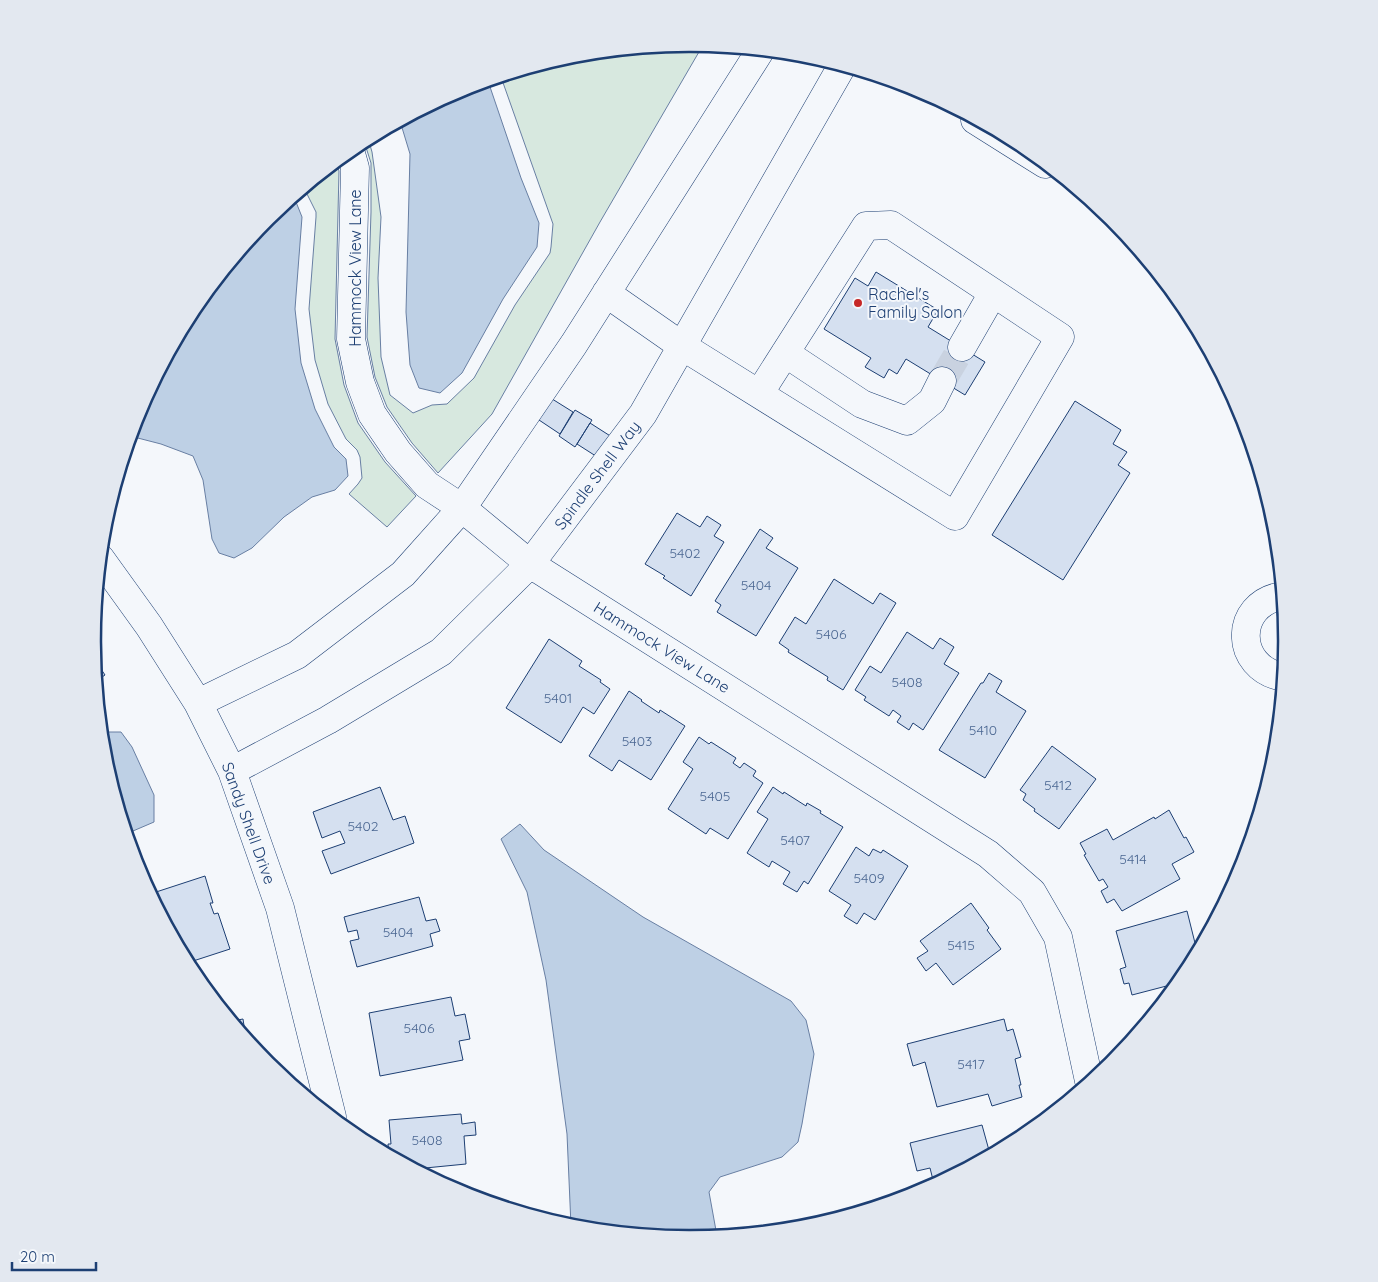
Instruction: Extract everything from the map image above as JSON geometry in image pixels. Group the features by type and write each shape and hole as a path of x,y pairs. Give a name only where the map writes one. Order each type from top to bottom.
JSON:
{"street":[{"path":"198,703 297,654 403,574 462,508 574,344 756,57"},
{"name":"Spindle Shell Way","path":"232,771 328,720 441,652 530,564 643,414 838,72"},
{"name":"Hammock View Lane","path":"352,159 355,168 351,339 360,382 372,414 398,452 427,486 462,508 530,564 988,854 1032,892 1058,937 1087,1073"},
{"path":"606,293 682,346 759,394 955,516 1060,337 891,225 866,226 759,394"},
{"path":"962,348 993,293"},
{"path":"785,353 862,404 907,421 932,401 942,381"},
{"name":"Sandy Shell Drive","path":"106,566 149,626 198,703 232,771 280,908 329,1107"},
{"path":"1275,598 1267,600 1257,608 1249,619 1246,632 1246,646 1252,658 1261,668 1276,676"}],"shaded area":[{"path":"699,53 600,222 492,414 438,473 412,443 387,407 375,377 367,337 371,163 367,149 370,147 372,152 381,217 378,278 381,357 390,395 413,413 432,405 447,404 474,378 515,305 550,253 553,224 503,83 574,64 612,58 651,54"},
{"path":"338,169 335,339 344,385 358,423 385,462 416,496 387,527 349,494 362,478 360,457 357,450 346,439 328,404 315,360 309,309 316,212 307,194"}],"water":[{"path":"490,88 521,178 539,223 537,247 503,299 462,373 440,393 419,388 410,365 406,312 410,154 402,127 464,97"},
{"path":"296,203 302,217 295,309 301,363 315,409 334,447 346,459 348,476 335,490 312,497 284,517 252,548 234,558 219,553 212,539 203,480 193,456 161,444 137,438 161,381 179,347 222,283 273,225"},
{"path":"108,732 121,732 132,747 154,795 154,822 132,831 121,793"},
{"path":"520,824 544,850 643,917 791,1001 806,1020 814,1054 798,1142 782,1157 720,1177 709,1192 716,1229 689,1230 651,1228 571,1217 567,1134 546,980 527,892 501,839"}],"building":[{"path":"876,272 938,310 928,327 985,362 965,395 906,359 897,374 889,369 884,378 865,367 871,358 824,329 855,278 868,286"},
{"path":"549,397 573,412 560,434 536,418"},
{"path":"1075,401 1121,430 1113,444 1127,452 1118,465 1130,473 1063,580 992,535"},
{"path":"575,410 592,420 575,447 559,436"},
{"path":"590,423 615,439 602,460 577,444"},
{"path":"677,513 700,527 707,516 721,525 714,536 724,542 691,596 663,578 665,576 645,564"},
{"path":"760,529 773,538 766,548 798,568 756,636 717,612 721,605 715,601"},
{"path":"834,579 873,604 880,593 896,603 843,690 827,680 828,677 788,652 789,650 779,643 795,617 806,624"},
{"path":"907,632 933,649 940,638 954,647 944,664 959,673 923,730 913,723 909,730 897,722 901,716 893,710 889,716 864,700 866,697 855,690 870,666 881,673"},
{"path":"549,639 582,661 579,666 601,680 600,682 610,689 594,714 583,707 561,743 506,708"},
{"path":"989,673 1002,681 996,692 1026,711 985,778 939,750"},
{"path":"629,691 659,713 660,710 685,726 651,780 619,760 612,771 589,756"},
{"path":"699,737 709,744 711,742 736,758 733,763 740,768 744,763 756,771 753,776 763,783 728,839 710,828 706,834 668,809 693,769 683,762"},
{"path":"1052,746 1096,779 1059,829 1034,811 1035,809 1023,800 1026,794 1020,790"},
{"path":"380,787 393,820 405,816 414,843 331,874 322,851 345,843 340,831 322,838 313,812"},
{"path":"773,787 806,806 807,803 821,811 820,813 843,827 808,884 804,881 797,892 783,884 790,872 772,861 769,867 747,853 768,819 757,812"},
{"path":"1169,810 1194,852 1172,864 1180,879 1122,911 1114,899 1107,903 1101,891 1108,887 1103,879 1099,881 1084,855 1086,854 1080,843 1107,829 1113,840"},
{"path":"856,847 869,856 873,849 881,853 883,850 908,866 875,920 864,913 857,924 844,916 851,905 829,891"},
{"path":"205,876 213,903 210,903 214,914 218,913 230,949 195,960 179,935 157,892"},
{"path":"419,897 426,921 436,919 440,931 430,934 433,946 357,967 350,941 359,939 357,930 348,932 344,917"},
{"path":"971,903 1001,949 953,985 936,963 926,971 917,958 928,951 920,941"},
{"path":"1187,911 1195,942 1165,986 1132,995 1129,983 1124,984 1120,969 1126,967 1116,931"},
{"path":"451,997 455,1016 465,1014 470,1039 459,1041 463,1060 380,1076 369,1013"},
{"path":"1004,1019 1007,1031 1013,1029 1021,1057 1015,1059 1022,1097 992,1106 988,1094 937,1107 925,1062 913,1066 907,1044"},
{"path":"461,1114 462,1124 475,1122 476,1135 464,1136 466,1164 427,1168 395,1151 388,1147 388,1144 391,1144 389,1120"},
{"path":"982,1125 988,1148 932,1177 930,1168 917,1171 910,1143"}],"tunnel":[{"path":"942,381 962,347"}],"place":[{"name":"Rachel's Family Salon","path":"858,303"}]}
